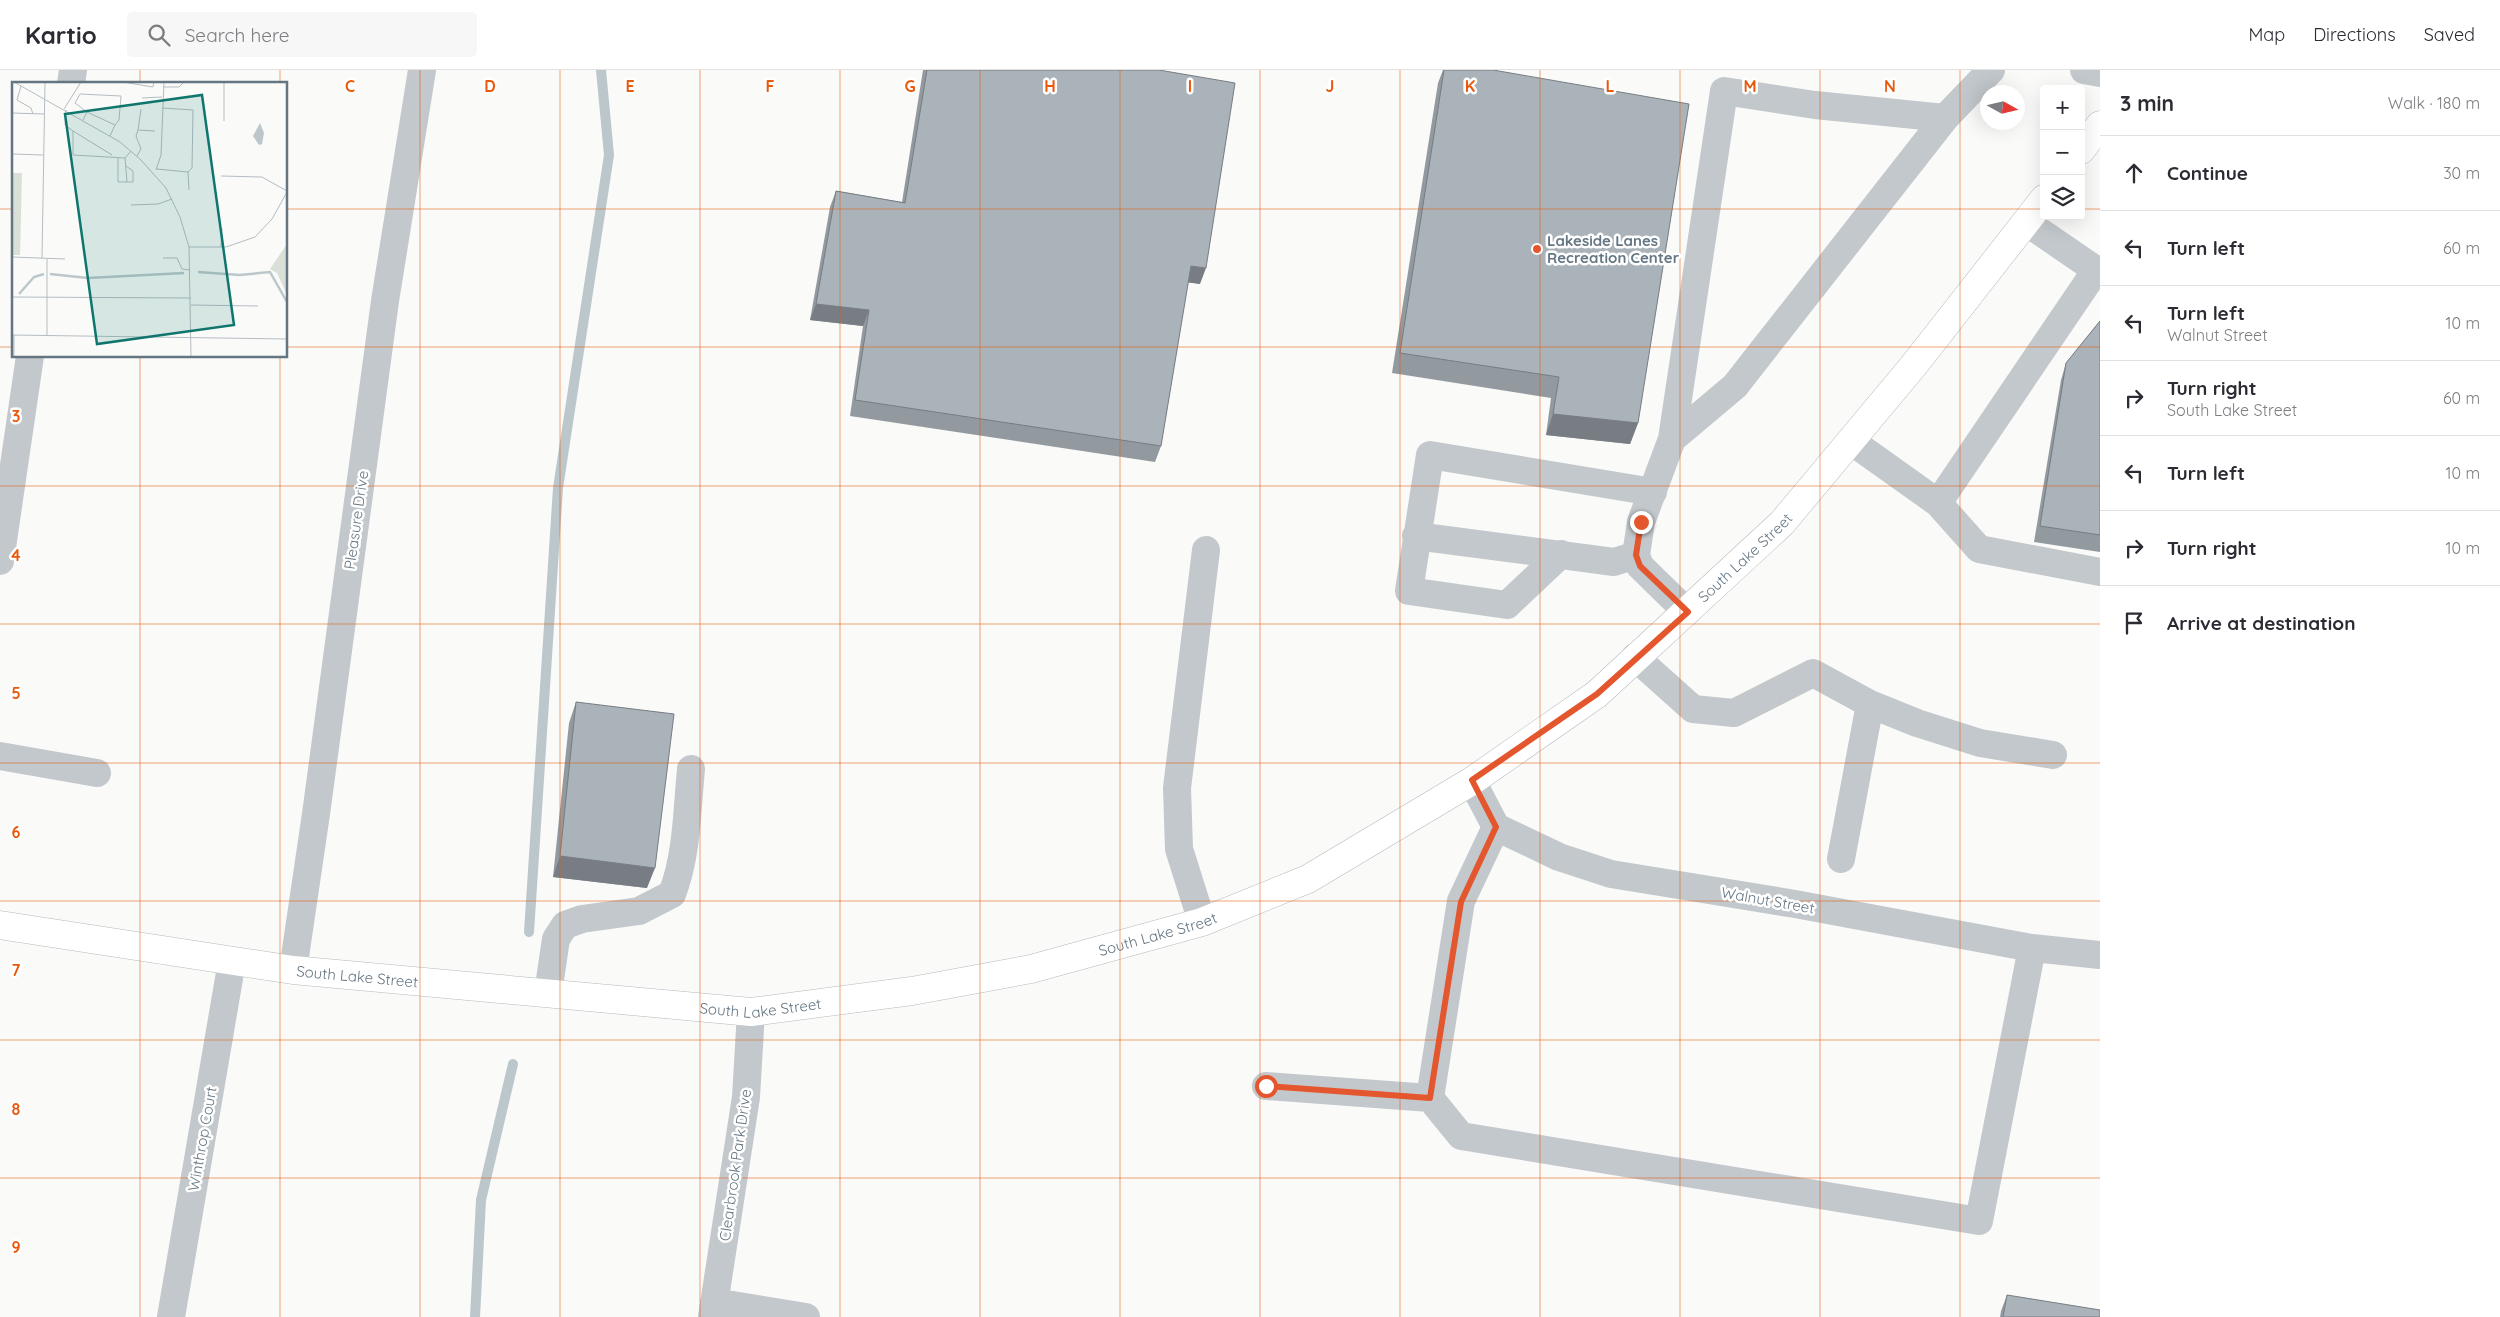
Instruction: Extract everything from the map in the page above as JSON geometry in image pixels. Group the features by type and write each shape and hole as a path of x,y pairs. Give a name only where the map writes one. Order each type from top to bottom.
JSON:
{"main road":[{"path":"2085,145 2100,125"},
{"name":"South Lake Street","path":"0,925 292,970 751,1012 912,991 1031,968 1202,922 1308,879 1472,780 1597,694 1635,657 1688,612 1782,523 1914,365 2040,204"}],"street":[{"name":"Pleasure Drive","path":"292,970 316,814 385,301 422,70"},
{"path":"1672,438 1735,386 1945,118 1991,70"},
{"path":"2084,70 2100,73"},
{"path":"1688,612 1640,566 1636,555 1641,522 1672,438 1724,91 1815,105 1945,118"},
{"path":"1938,503 2098,268 2026,222"},
{"path":"0,561 30,358"},
{"path":"1851,441 1938,503 1979,549 2100,572"},
{"path":"1561,554 1507,605 1409,590 1430,455 1653,492"},
{"path":"1416,536 1614,562 1636,555"},
{"path":"1202,922 1179,849 1177,788 1206,550"},
{"path":"1635,657 1693,709 1734,713 1812,673 1870,704 1917,723 1980,744 2053,755"},
{"path":"1841,859 1870,704"},
{"path":"0,756 97,772"},
{"path":"548,993 556,939 565,925 582,919 639,910 672,894 678,880 691,769"},
{"path":"1430,1098 1461,902 1496,827 1472,780"},
{"name":"Walnut Street","path":"1496,827 1559,857 1611,874 1795,904 2032,948 2100,954"},
{"path":"1266,1086 1430,1098 1461,1136 1979,1221 2032,948"},
{"name":"Winthrop Court","path":"171,1317 232,961"},
{"name":"Clearbrook Park Drive","path":"713,1310 746,1097 751,1012"},
{"path":"713,1310 806,1317"}],"building":[{"path":"927,70 1159,70 1235,83 1206,268 1191,266 1161,446 855,400 869,310 816,304 836,191 905,203"},
{"name":"Lakeside Lanes Recreation Center","path":"1444,70 1493,70 1689,104 1638,423 1553,414 1559,377 1400,353"},
{"path":"2100,321 2100,535 2040,526 2066,363"},
{"path":"576,702 674,714 655,868 560,856"},
{"path":"2007,1295 2100,1310 2100,1317 2003,1317"}],"waterway":[{"path":"529,932 558,488 609,155 601,70"},
{"path":"475,1317 481,1200 513,1064"}],"place":[{"name":"Lakeside Lanes Recreation Center","path":"1537,249"}],"route":[{"path":"1266,1086 1430,1098 1461,902 1496,827 1472,780 1597,694 1635,657 1688,612 1640,566 1636,555 1641,522"}]}
